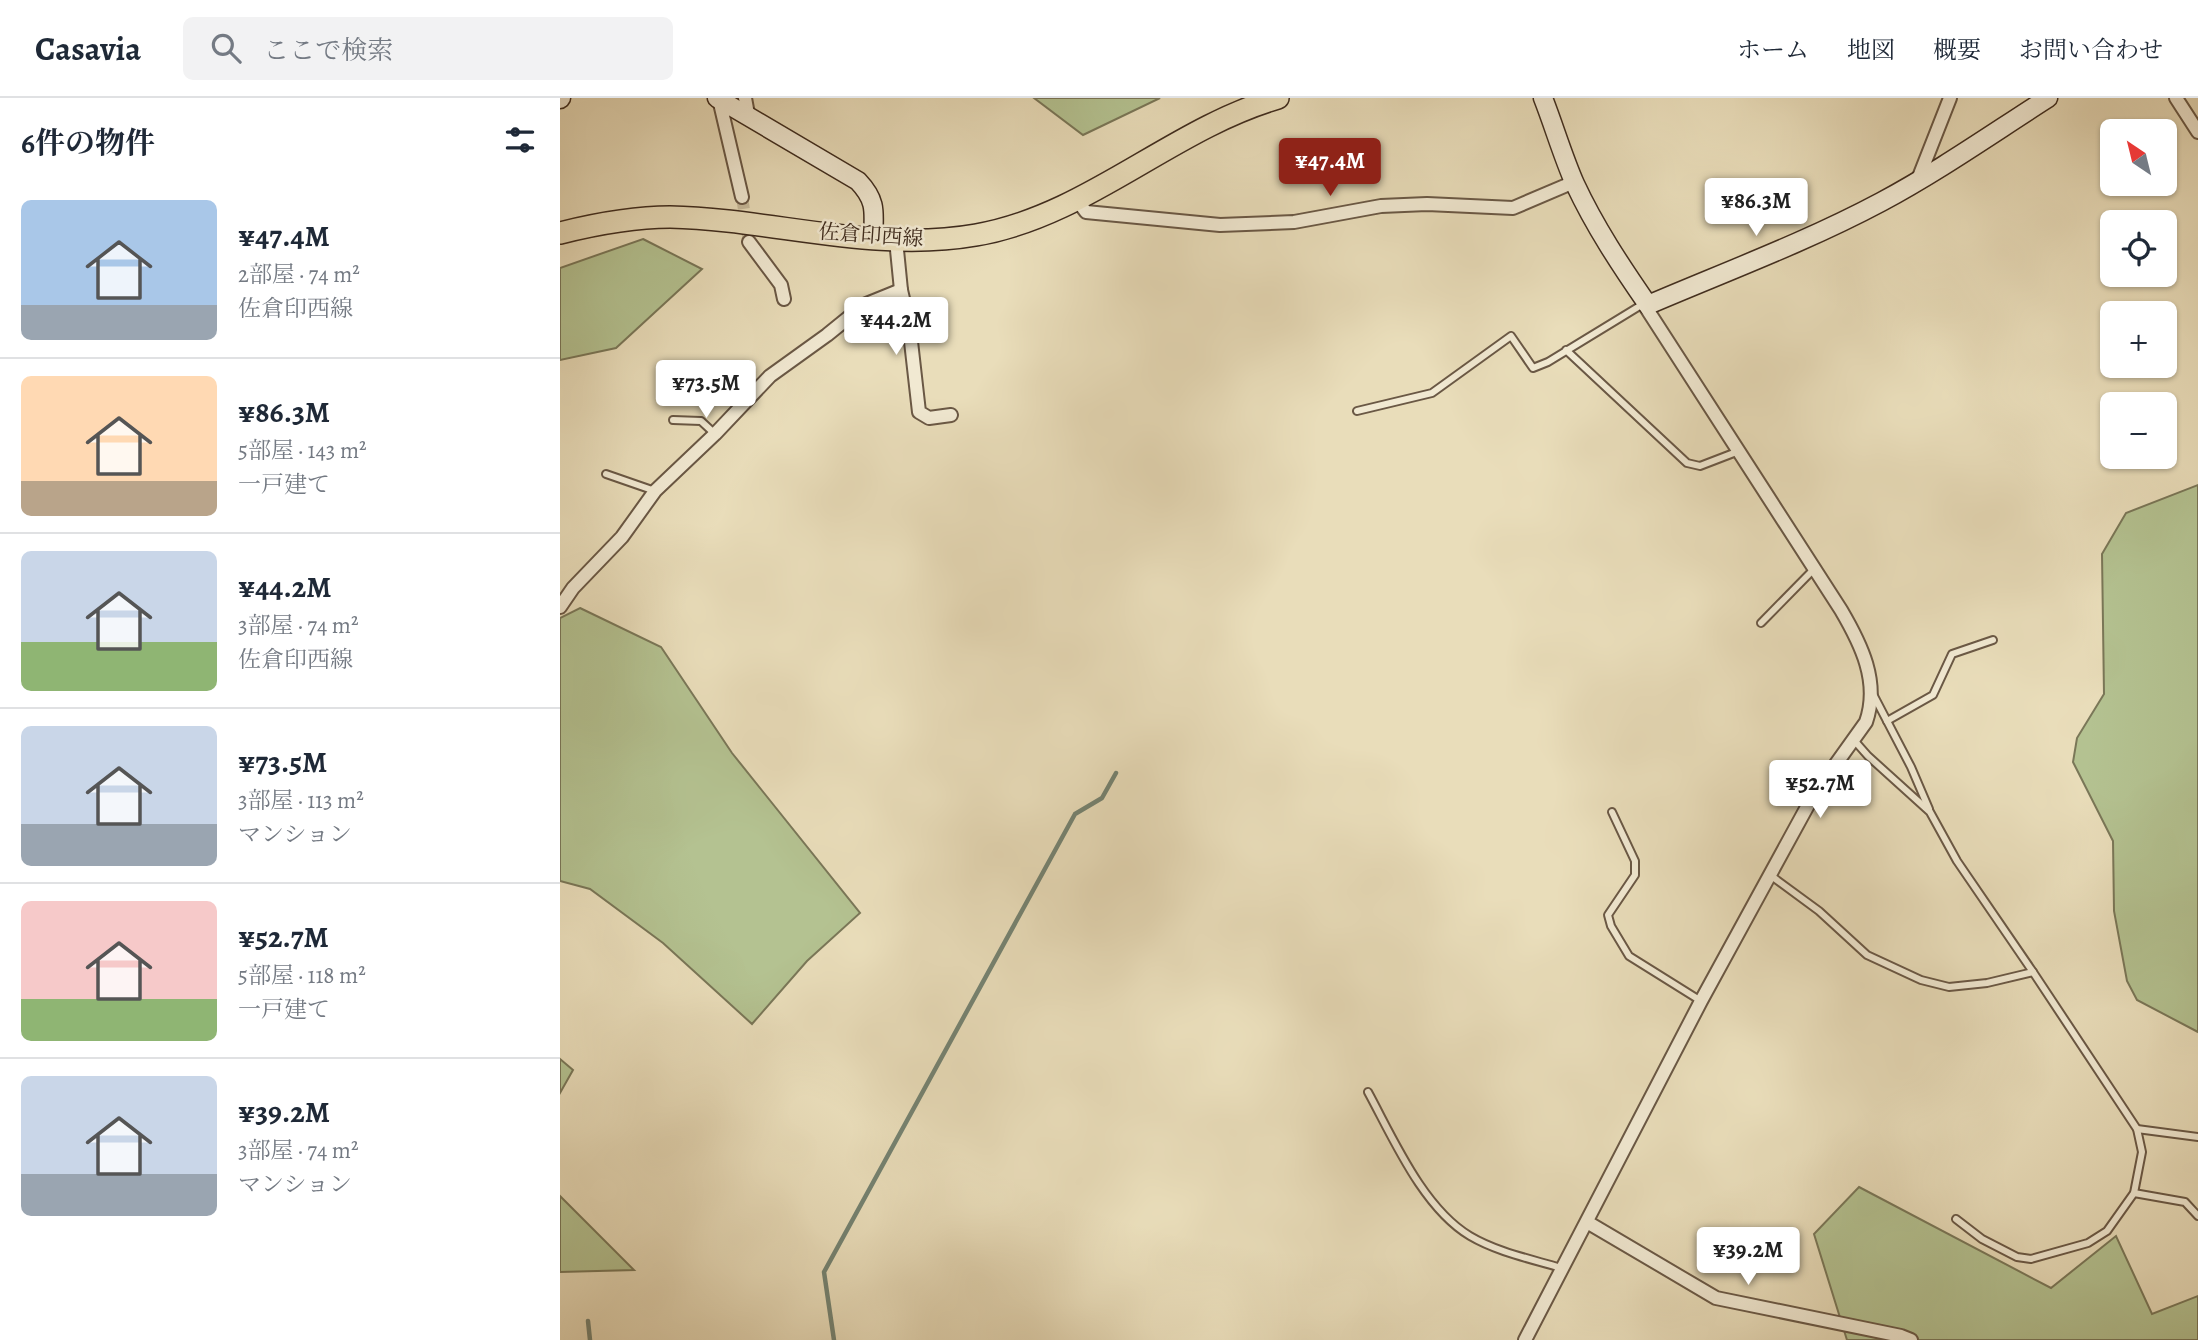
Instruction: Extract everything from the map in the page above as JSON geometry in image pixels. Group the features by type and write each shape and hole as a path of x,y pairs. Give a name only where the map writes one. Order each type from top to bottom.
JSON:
{"main road":[{"name":"佐倉印西線","path":"560,233 596,224 670,217 896,240 976,235 1012,226 1077,200 1197,131 1256,104 1278,98"}],"street":[{"path":"741,197 718,98 747,106 858,181 869,192 873,201 873,238"},
{"path":"1525,1340 1701,1001 1813,796 1866,722 1871,692 1861,644 1739,451 1678,361 1645,306 1647,303 1621,266 1574,182 1543,98"},
{"path":"1917,182 1950,98"},
{"path":"1647,303 1842,222 1917,182 2048,98"},
{"path":"2176,98 2198,132"},
{"path":"1077,200 1086,212 1232,224 1294,222 1381,206 1427,204 1513,208 1574,182"},
{"path":"896,240 919,412 929,418 951,415"},
{"path":"749,242 781,285 784,299"},
{"path":"560,607 573,588 622,537 654,491 715,434 770,376 863,305 901,290"},
{"path":"1587,1222 1716,1298 1911,1340"}],"lane":[{"path":"1357,411 1432,393 1511,336 1533,368 1548,362 1647,303"},
{"path":"1566,350 1687,463 1700,466 1739,451"},
{"path":"673,420 701,421 715,434"},
{"path":"606,474 654,491"},
{"path":"1761,623 1814,569"},
{"path":"1887,720 1933,695 1952,654 1993,640"},
{"path":"1871,692 1957,861 2137,1129 2142,1153 2134,1193 2108,1231 2088,1243 2031,1259 2017,1257 1982,1239 1956,1219"},
{"path":"1853,739 1930,812"},
{"path":"1612,812 1635,862 1635,875 1608,915 1611,926 1629,956 1701,1001"},
{"path":"1770,875 1819,911 1867,955 1921,980 1950,987 1987,983 2033,972"},
{"path":"1368,1092 1406,1162 1452,1223 1471,1236 1507,1251 1561,1268"},
{"path":"2137,1129 2198,1137"},
{"path":"2134,1193 2185,1202 2198,1216"}],"green space":[{"path":"1034,98 1160,98 1083,135"},
{"path":"643,239 702,269 616,348 560,360 560,268"},
{"path":"2198,485 2198,1032 2137,1000 2127,981 2114,911 2113,841 2073,762 2077,738 2104,694 2102,554 2126,513"},
{"path":"580,608 661,647 732,753 860,913 807,961 752,1024 663,943 590,889 560,881 560,618"},
{"path":"560,1059 573,1070 560,1093"},
{"path":"1859,1187 2051,1288 2116,1236 2152,1314 2198,1296 2198,1340 1847,1340 1814,1234"},
{"path":"560,1196 634,1270 560,1272"}],"waterway":[{"path":"834,1340 824,1272 1075,814 1102,798 1116,773"},
{"path":"588,1321 590,1340"}],"tunnel":[{"path":"742,197 749,242"}]}
